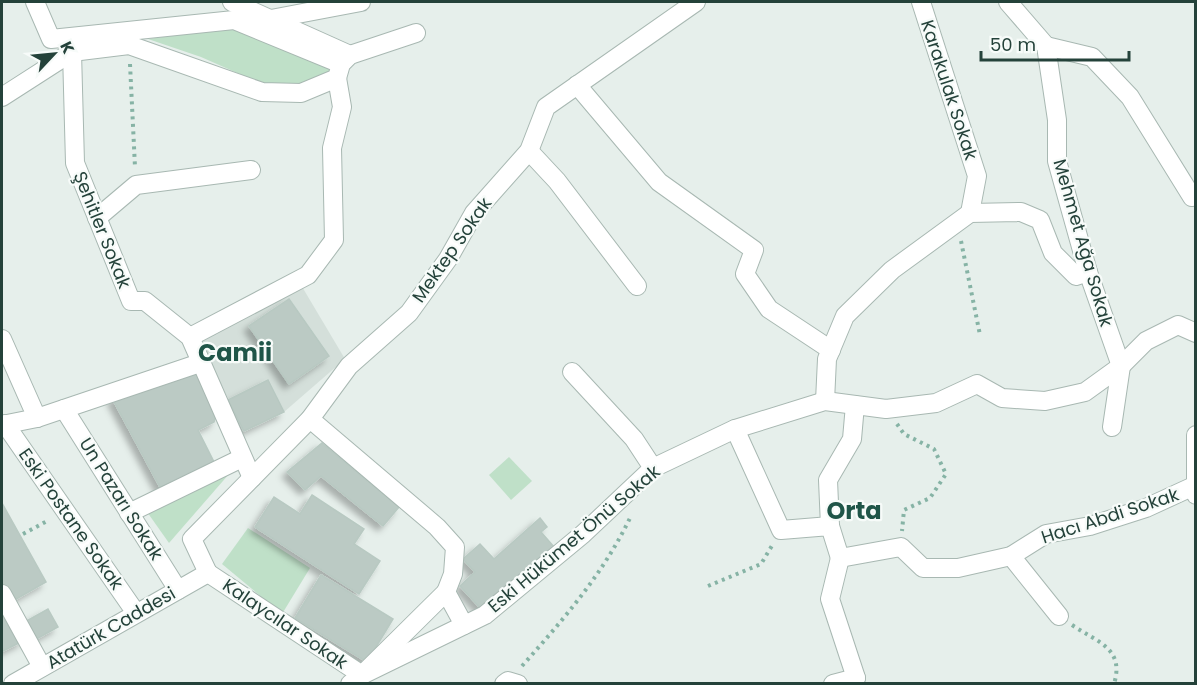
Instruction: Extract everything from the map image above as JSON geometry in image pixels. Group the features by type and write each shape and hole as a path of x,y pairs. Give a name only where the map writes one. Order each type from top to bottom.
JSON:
{"street":[{"path":"35,2 51,39 234,20 342,66"},
{"path":"232,2 271,19 342,66"},
{"path":"271,19 361,2"},
{"name":"Mektep Sokak","path":"208,573 192,539 310,419 349,366 409,313 448,259 474,213 528,151 546,107 696,2"},
{"name":"Karakulak Sokak","path":"921,2 977,176 964,218"},
{"path":"1008,2 1046,46 1092,57 1130,97 1194,201"},
{"path":"2,97 72,51 129,45 262,92 301,93 342,66 416,33"},
{"name":"Mehmet Ağa Sokak","path":"1046,46 1057,120 1057,161 1088,272 1121,366"},
{"name":"Şehitler Sokak","path":"72,51 75,163 131,301 145,301 190,337"},
{"path":"252,478 190,337 308,275 334,240 332,148 342,107 342,66"},
{"path":"577,85 659,182 754,250 745,274 769,309 831,350"},
{"path":"528,151 557,181 637,286"},
{"path":"98,218 136,185 251,170"},
{"path":"1088,272 1076,276 1053,253 1040,220 1021,212 964,218 892,270 845,316 827,359 825,401 886,409 936,403 977,384 1002,398 1045,401 1085,392 1121,366 1146,341 1178,325 1196,333"},
{"path":"2,339 37,418"},
{"path":"4,425 37,418 200,363"},
{"path":"1112,427 1121,366"},
{"path":"572,372 634,439 653,468"},
{"name":"Eski Hükümet Önü Sokak","path":"356,679 485,615 583,534 653,468 735,429 825,401"},
{"path":"833,684 852,681 830,599 840,558 830,526 828,480 852,440 855,405"},
{"name":"Un Pazarı Sokak","path":"64,409 178,590"},
{"path":"310,419 437,527 455,547 453,574 446,591 356,679"},
{"name":"Eski Postane Sokak","path":"4,425 136,613"},
{"path":"735,429 781,531 830,526"},
{"path":"1195,489 1196,435"},
{"path":"129,513 242,458"},
{"name":"Hacı Abdi Sokak","path":"901,547 923,568 958,568 1011,556 1046,534 1090,526 1195,489"},
{"path":"840,558 901,547"},
{"path":"1011,556 1059,616"},
{"name":"Atatürk Caddesi","path":"13,684 208,573"},
{"name":"Kalaycılar Sokak","path":"208,573 356,679"},
{"path":"446,591 464,625"},
{"path":"2,594 42,667"}],"path":[{"path":"129,45 136,185"},
{"path":"964,218 980,335"},
{"path":"886,409 904,434 934,449 946,474 930,498 904,510 901,547"},
{"path":"510,683 572,610 619,540 633,509"},
{"path":"23,534 65,510"},
{"path":"708,586 761,564 781,531"},
{"path":"1059,616 1111,650 1116,657 1117,664 1114,684"}],"shaded area":[{"path":"301,285 345,359 284,412 244,431 198,337"}],"green space":[{"path":"237,27 337,69 306,84 267,86 201,57 148,39"},
{"path":"509,457 532,481 511,500 489,475"},
{"path":"229,474 169,543 145,509"},
{"path":"248,528 310,568 282,614 222,564"}],"building":[{"path":"289,299 329,356 289,384 249,326"},
{"path":"198,371 217,412 214,422 198,430 215,464 161,489 112,398"},
{"path":"268,380 284,412 244,431 228,400"},
{"path":"322,443 399,507 383,526 321,476 305,490 287,472"},
{"path":"312,495 364,529 354,544 380,561 359,594 255,527 274,497 300,514"},
{"path":"2,503 46,582 11,602 2,585"},
{"path":"540,518 547,527 541,532 554,547 482,610 460,586 475,572 463,559 480,544 494,559"},
{"path":"321,575 393,619 367,662 295,618"},
{"path":"2,604 23,641 3,651 2,648"},
{"path":"48,609 58,627 31,642 21,624"}],"district":[{"name":"Camii","path":"235,353"},
{"name":"Orta","path":"854,511"}]}
